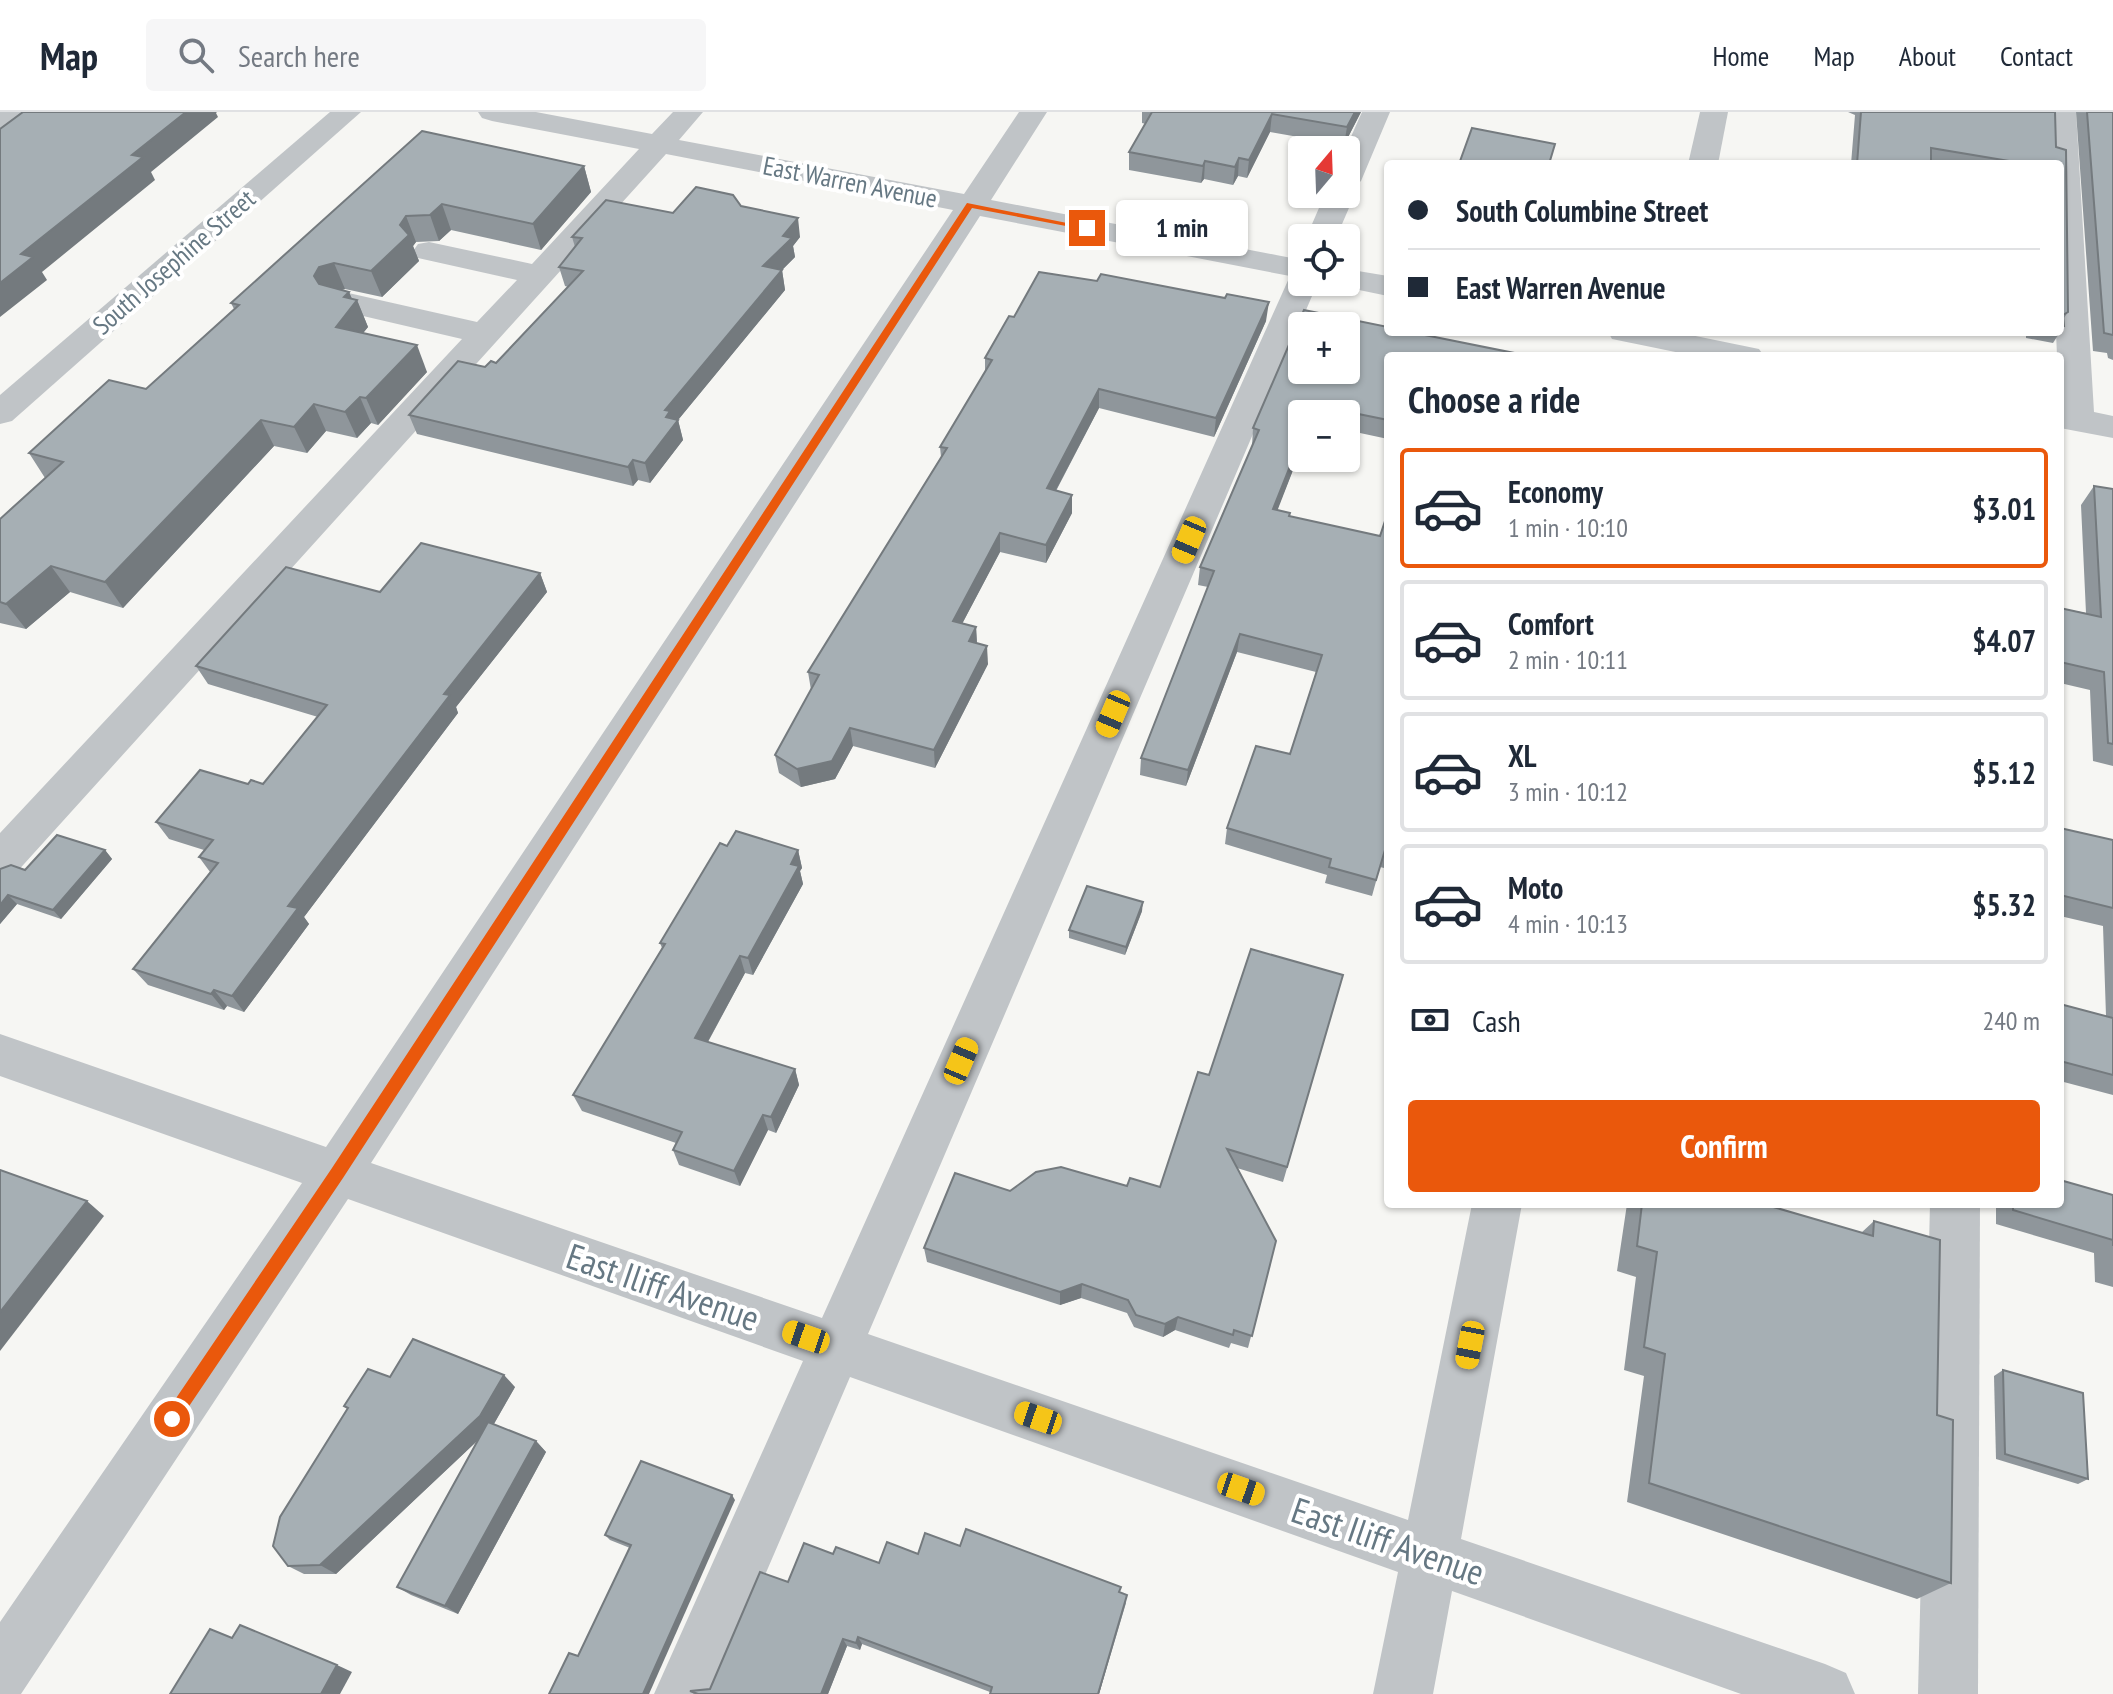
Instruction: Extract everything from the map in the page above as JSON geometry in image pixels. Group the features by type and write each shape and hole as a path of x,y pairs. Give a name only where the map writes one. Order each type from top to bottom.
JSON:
{"street":[{"path":"0,121 12,112"},
{"name":"South Josephine Street","path":"0,413 347,112"},
{"name":"East Warren Avenue","path":"492,112 1288,266"},
{"path":"0,862 689,112"},
{"path":"0,1673 337,1173 1033,112"},
{"path":"1360,149 1376,112"},
{"path":"1704,160 1714,112"},
{"path":"2062,112 2063,160"},
{"path":"2064,214 2068,418 2113,427"},
{"path":"429,251 539,275"},
{"path":"1360,281 1384,285"},
{"path":"684,1694 1296,296"},
{"path":"344,302 485,334"},
{"path":"1639,336 1722,352"},
{"name":"East Iliff Avenue","path":"0,1055 1825,1694"},
{"path":"1403,1694 1496,1208"},
{"path":"1948,1694 1955,1208"}],"building":[{"path":"23,112 186,112 132,155 143,157 21,254 33,257 0,283 0,129"},
{"path":"1152,112 1355,112 1347,127 1272,114 1249,160 1239,158 1235,167 1205,161 1203,166 1129,152"},
{"path":"1861,112 2055,112 2056,147 2066,150 2068,312 2064,314 2064,160 2003,160 1931,148 1931,160 1857,160"},
{"path":"2087,112 2113,112 2113,335 2104,333"},
{"path":"1472,128 1555,144 1550,160 1460,160"},
{"path":"422,131 584,166 533,224 442,204 430,215 406,216 400,225 409,235 371,271 334,263 319,267 314,276 319,284 349,292 344,297 357,300 336,327 417,345 366,398 360,397 345,412 314,404 294,427 261,420 105,582 51,566 6,604 0,602 0,519 63,462 29,453 109,380 146,389 239,305 231,303"},
{"path":"696,187 733,195 741,206 798,218 783,236 792,238 763,266 782,270 665,410 670,411 666,417 678,420 645,463 633,460 628,467 409,415 458,361 485,367 491,361 496,363 583,271 559,267 582,238 572,237 606,200 673,213"},
{"path":"1039,272 1097,281 1101,274 1225,298 1227,294 1269,302 1216,418 1099,389 1047,488 1072,495 1046,545 1000,533 953,621 976,627 969,641 987,646 934,750 850,728 832,761 797,769 775,755 819,675 808,672 947,448 940,447 992,360 985,358 1009,316 1014,317"},
{"path":"1360,321 1384,326 1384,336 1430,336 1509,352 1384,352 1384,419 1360,414 1360,400 1288,400 1288,471 1273,509 1290,513 1289,516 1380,536 1384,524 1384,853 1376,880 1329,867 1331,859 1227,828 1256,746 1290,754 1322,655 1240,634 1188,770 1141,758 1214,571 1200,567 1259,430 1253,428 1288,347 1288,384 1360,384"},
{"path":"2094,486 2113,489 2113,744 2108,743 2104,672 2064,663 2064,609 2101,617"},
{"path":"421,543 540,573 444,694 450,695 288,906 298,908 232,996 214,990 211,994 133,969 218,863 199,857 213,840 156,822 200,770 248,784 251,780 263,784 327,705 196,666 286,567 380,592"},
{"path":"2064,829 2113,840 2113,908 2064,896"},
{"path":"736,831 798,850 791,864 799,866 748,958 740,956 695,1038 795,1069 771,1117 763,1115 734,1171 673,1150 682,1132 573,1095 665,944 660,943 720,843 727,846"},
{"path":"57,835 105,850 53,910 8,895 0,905 0,869 11,865 25,870"},
{"path":"1087,886 1143,902 1126,947 1069,930"},
{"path":"1251,949 1343,975 1287,1167 1227,1149 1276,1241 1252,1336 1234,1330 1233,1335 1178,1317 1165,1324 1136,1315 1128,1300 1082,1284 1060,1292 924,1248 955,1173 1010,1191 1036,1172 1061,1167 1127,1186 1130,1178 1160,1187 1198,1072 1209,1075"},
{"path":"2064,1005 2113,1018 2113,1075 2064,1062"},
{"path":"0,1170 87,1201 0,1312"},
{"path":"2064,1181 2113,1195 2113,1240 2013,1210 2064,1208"},
{"path":"1642,1208 1777,1208 1873,1236 1874,1221 1940,1240 1937,1415 1953,1420 1951,1583 1649,1483 1665,1354 1644,1347 1657,1252 1637,1246"},
{"path":"413,1339 504,1375 480,1416 320,1565 288,1566 273,1546 280,1517 348,1408 344,1406 368,1369 390,1377"},
{"path":"2003,1370 2083,1393 2088,1479 2005,1454"},
{"path":"488,1422 536,1441 445,1606 397,1587"},
{"path":"641,1461 732,1495 643,1694 549,1694 569,1653 578,1656 631,1545 605,1535"},
{"path":"966,1529 1121,1587 1119,1592 1127,1595 1098,1694 990,1694 992,1687 858,1637 856,1643 843,1639 821,1694 698,1694 690,1691 710,1689 760,1572 788,1582 804,1543 833,1554 836,1547 879,1563 887,1542 918,1554 925,1533 960,1546"},
{"path":"240,1625 337,1665 321,1694 170,1694 210,1629 232,1638"}],"route":[{"path":"172,1419 337,1173 970,205 1087,228"}]}
